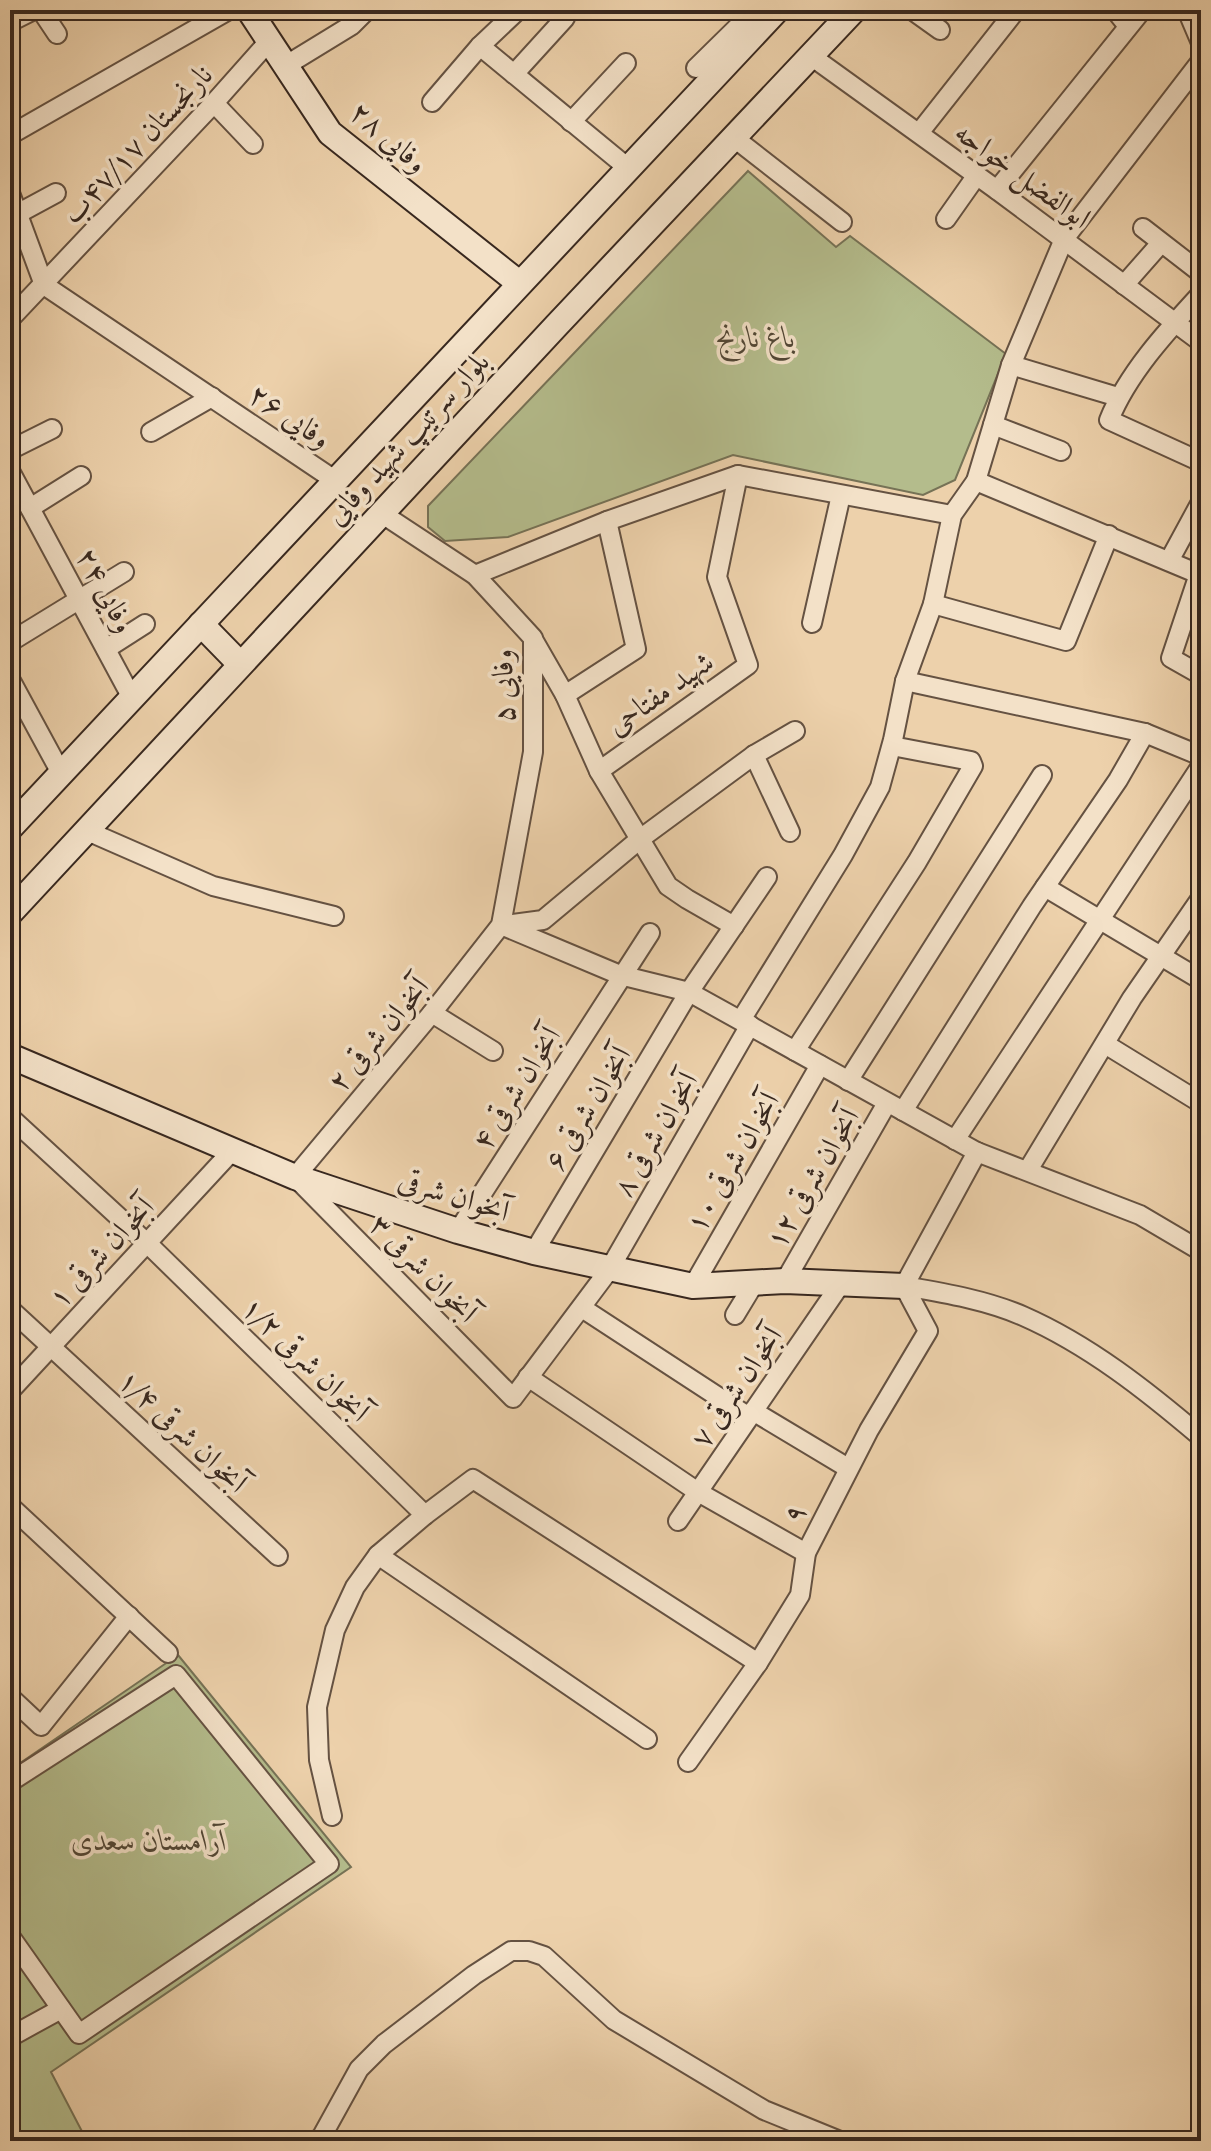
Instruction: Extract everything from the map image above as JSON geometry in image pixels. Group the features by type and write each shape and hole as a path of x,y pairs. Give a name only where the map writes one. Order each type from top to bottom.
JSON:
{"main road":[{"name":"وفایی ۲۸","path":"249,10 330,133 519,283"},
{"name":"بلوار سرتیپ شهید وفایی","path":"10,913 854,10"},
{"name":"بلوار سرتیپ شهید وفایی","path":"10,828 628,168 760,12"},
{"path":"201,624 240,664"},
{"name":"آبخوان شرقی","path":"10,1056 295,1177 458,1231 534,1252 693,1286 785,1281 904,1286"}],"street":[{"path":"10,22 34,10"},
{"path":"41,10 57,34"},
{"path":"10,135 229,10"},
{"path":"285,66 352,25 367,10"},
{"path":"432,102 480,46 518,10"},
{"path":"912,10 940,30"},
{"path":"919,133 1016,10"},
{"path":"1115,10 1128,26"},
{"path":"997,190 1142,10"},
{"path":"1187,10 1201,43"},
{"path":"696,68 760,12"},
{"path":"514,74 565,18"},
{"name":"نارنجستان ۴۷/۱۷ب","path":"10,319 270,40"},
{"path":"480,46 628,168"},
{"name":"ابوالفضل خواجه","path":"811,56 1201,342"},
{"path":"475,575 607,521 738,475 952,515 976,481 1011,365 1064,239 1201,61"},
{"path":"571,122 626,63"},
{"path":"214,103 253,144"},
{"path":"733,137 842,222"},
{"path":"946,219 977,175"},
{"path":"10,193 44,285"},
{"path":"19,213 56,193"},
{"path":"1143,228 1201,273"},
{"path":"1124,285 1161,243"},
{"name":"وفایی ۲۶","path":"44,285 336,481"},
{"path":"1201,294 1118,397 1109,420 1201,462"},
{"path":"1011,365 1118,397"},
{"path":"151,432 212,397"},
{"path":"993,425 1061,451"},
{"path":"10,450 52,429"},
{"name":"وفایی ۲۴","path":"10,471 132,698"},
{"name":"شهید مفتاحی","path":"599,771 748,665 717,577 738,475"},
{"path":"30,508 81,476"},
{"path":"976,481 1200,575 1171,658 1201,675"},
{"path":"812,623 841,495"},
{"path":"1169,561 1201,502"},
{"name":"وفایی ۵","path":"381,513 475,575 533,638 533,752 501,925"},
{"name":"آبخوان شرقی ۸","path":"513,1398 609,1270 880,787 905,681 933,604 952,515"},
{"path":"565,695 636,649 607,521"},
{"path":"933,604 1066,641 1109,535"},
{"path":"10,642 124,572"},
{"path":"106,649 145,624"},
{"path":"533,638 565,695 599,771 668,886 734,926"},
{"path":"10,679 61,773"},
{"path":"905,681 1145,733 1201,756"},
{"path":"501,925 543,920 640,839 754,755 795,731"},
{"name":"آبخوان شرقی ۱۲","path":"785,1281 895,1107 1118,780 1145,733"},
{"path":"795,1051 917,862 973,766 971,761 892,746"},
{"path":"754,755 790,832"},
{"path":"955,1140 1201,766"},
{"path":"848,1081 1042,775"},
{"path":"85,830 213,886 334,916"},
{"name":"آبخوان شرقی ۶","path":"534,1252 689,992 767,877"},
{"path":"1045,887 1201,980"},
{"path":"1028,1170 1105,1044 1201,898"},
{"path":"501,925 620,975 689,992 977,1152 1140,1215 1201,1251"},
{"name":"آبخوان شرقی ۲","path":"295,1177 501,925"},
{"name":"آبخوان شرقی ۴","path":"458,1231 620,975 650,933"},
{"path":"432,1013 493,1051"},
{"path":"1105,1044 1201,1103"},
{"name":"آبخوان شرقی ۱۰","path":"693,1286 820,1065"},
{"name":"آبخوان شرقی ۱/۲","path":"10,1117 147,1243 425,1515"},
{"name":"آبخوان شرقی ۱","path":"10,1391 232,1151"},
{"path":"977,1152 904,1286 954,1294 1023,1316 1078,1345 1130,1379 1201,1437"},
{"name":"آبخوان شرقی ۳","path":"295,1177 513,1398"},
{"path":"735,1315 755,1282"},
{"name":"آبخوان شرقی ۷","path":"678,1521 840,1285"},
{"name":"۹","path":"688,1762 758,1663 800,1595 806,1553 848,1468 928,1331 904,1286"},
{"path":"582,1308 751,1414 848,1468"},
{"name":"آبخوان شرقی ۱/۴","path":"10,1309 278,1556"},
{"path":"528,1377 698,1492 806,1553"},
{"path":"332,1816 319,1760 317,1707 335,1630 355,1587 378,1555 473,1479 758,1663"},
{"path":"10,1506 168,1653"},
{"path":"378,1555 647,1739"},
{"path":"10,1697 41,1726 129,1616"},
{"path":"10,1782 176,1675 329,1864 79,2034 10,1936"},
{"path":"317,2141 359,2069 376,2053 474,1975 511,1951 529,1951 544,1956 614,2020 764,2110 840,2141"},
{"path":"10,2037 61,2009"}],"green space":[{"name":"باغ نارنج","path":"748,171 836,247 850,236 1006,354 955,480 923,495 733,455 508,537 445,541 428,527 428,506"},
{"name":"آرامستان سعدی","path":"178,1655 351,1867 51,2072 87,2141 10,2141 10,1770"}]}
